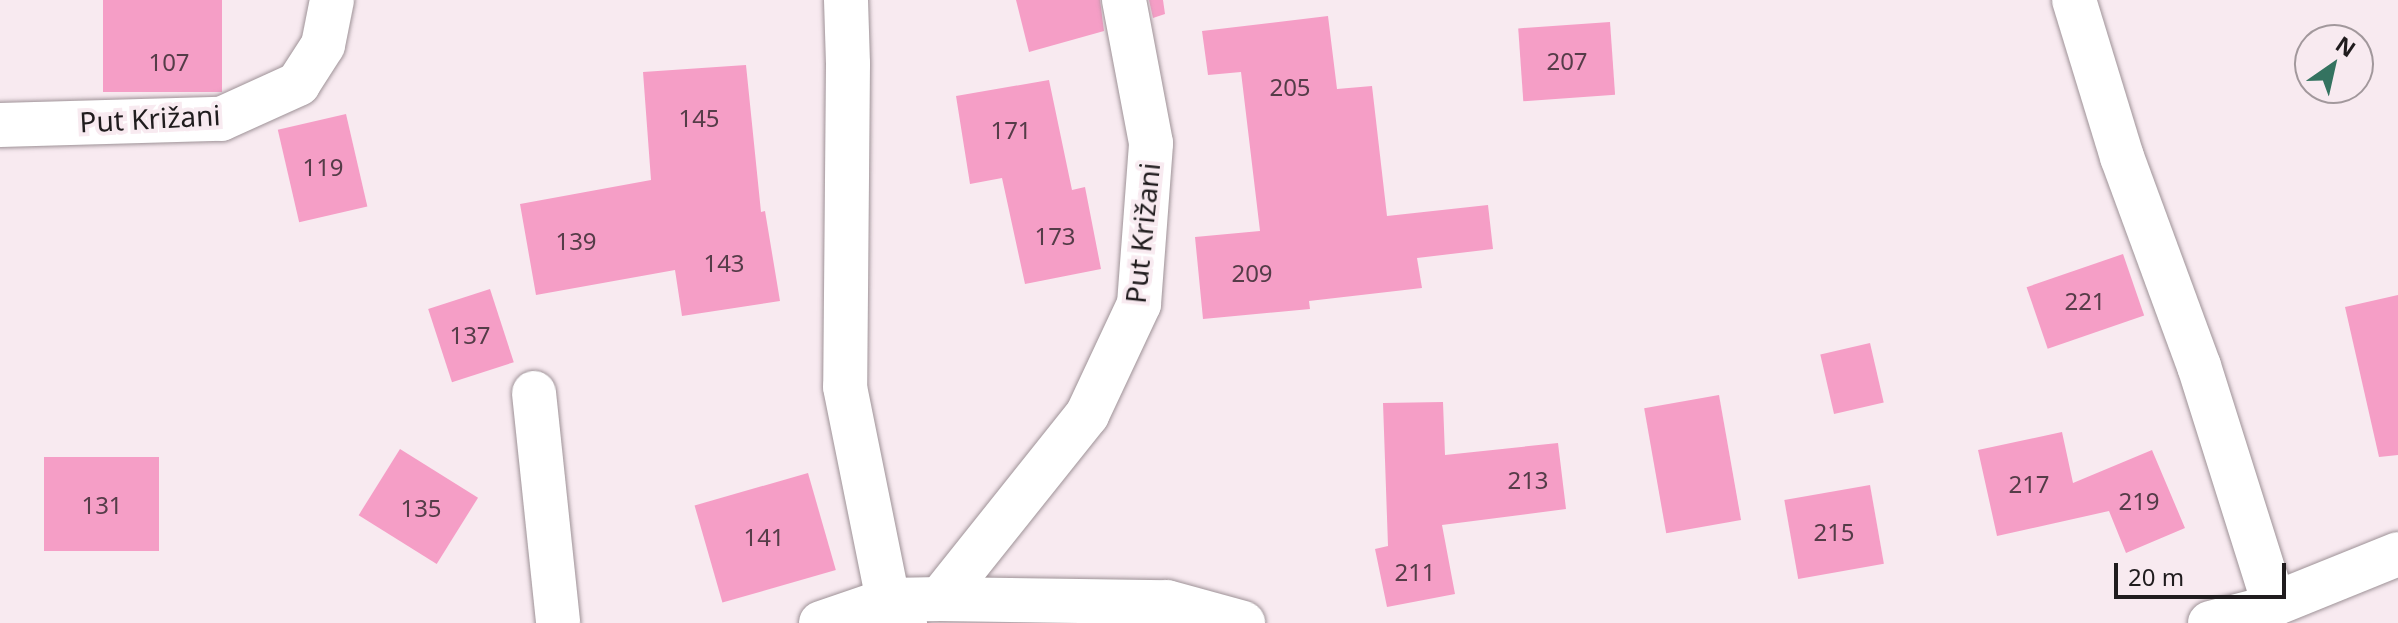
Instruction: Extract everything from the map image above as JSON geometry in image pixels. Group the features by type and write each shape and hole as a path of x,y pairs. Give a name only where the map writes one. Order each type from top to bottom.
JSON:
{"street":[{"name":"Put Križani","path":"0,125 221,119 298,84 323,45 332,0"},
{"path":"846,0 845,387 911,607"},
{"name":"Put Križani","path":"911,607 1087,415 1139,304 1151,143 1124,0"},
{"path":"2074,0 2122,157 2199,366 2264,613"},
{"path":"534,393 558,623"},
{"path":"2210,623 2264,613 2398,554"},
{"path":"821,623 911,607 1167,602 1243,623"}],"building":[{"path":"103,0 222,0 222,92 103,92"},
{"path":"1016,0 1100,0 1104,31 1029,52"},
{"path":"1149,0 1163,0 1165,14 1153,18"},
{"path":"1328,16 1337,89 1372,86 1387,216 1488,205 1493,249 1417,258 1422,288 1309,301 1310,309 1203,319 1195,237 1260,231 1241,72 1208,75 1202,31"},
{"path":"1610,22 1615,95 1523,101 1518,28"},
{"path":"746,65 761,212 765,211 780,301 682,316 675,270 536,295 520,204 651,180 643,72"},
{"path":"1049,80 1072,190 1085,187 1101,269 1025,284 1002,178 970,184 956,96"},
{"path":"346,114 367,207 299,222 278,130"},
{"path":"2123,254 2144,315 2048,349 2027,287"},
{"path":"490,289 514,362 452,382 428,309"},
{"path":"2398,295 2398,455 2379,457 2345,307"},
{"path":"1870,343 1884,402 1834,414 1820,354"},
{"path":"1719,395 1741,520 1666,533 1644,408"},
{"path":"1443,402 1445,455 1558,443 1566,509 1442,525 1455,594 1387,607 1375,549 1388,546 1383,403"},
{"path":"2062,432 2073,483 2152,450 2185,528 2126,553 2109,511 1997,536 1978,450"},
{"path":"400,449 478,498 437,564 359,515"},
{"path":"44,457 159,457 159,551 44,551"},
{"path":"808,473 836,570 722,603 695,506"},
{"path":"1870,485 1884,564 1798,579 1784,500"}]}
